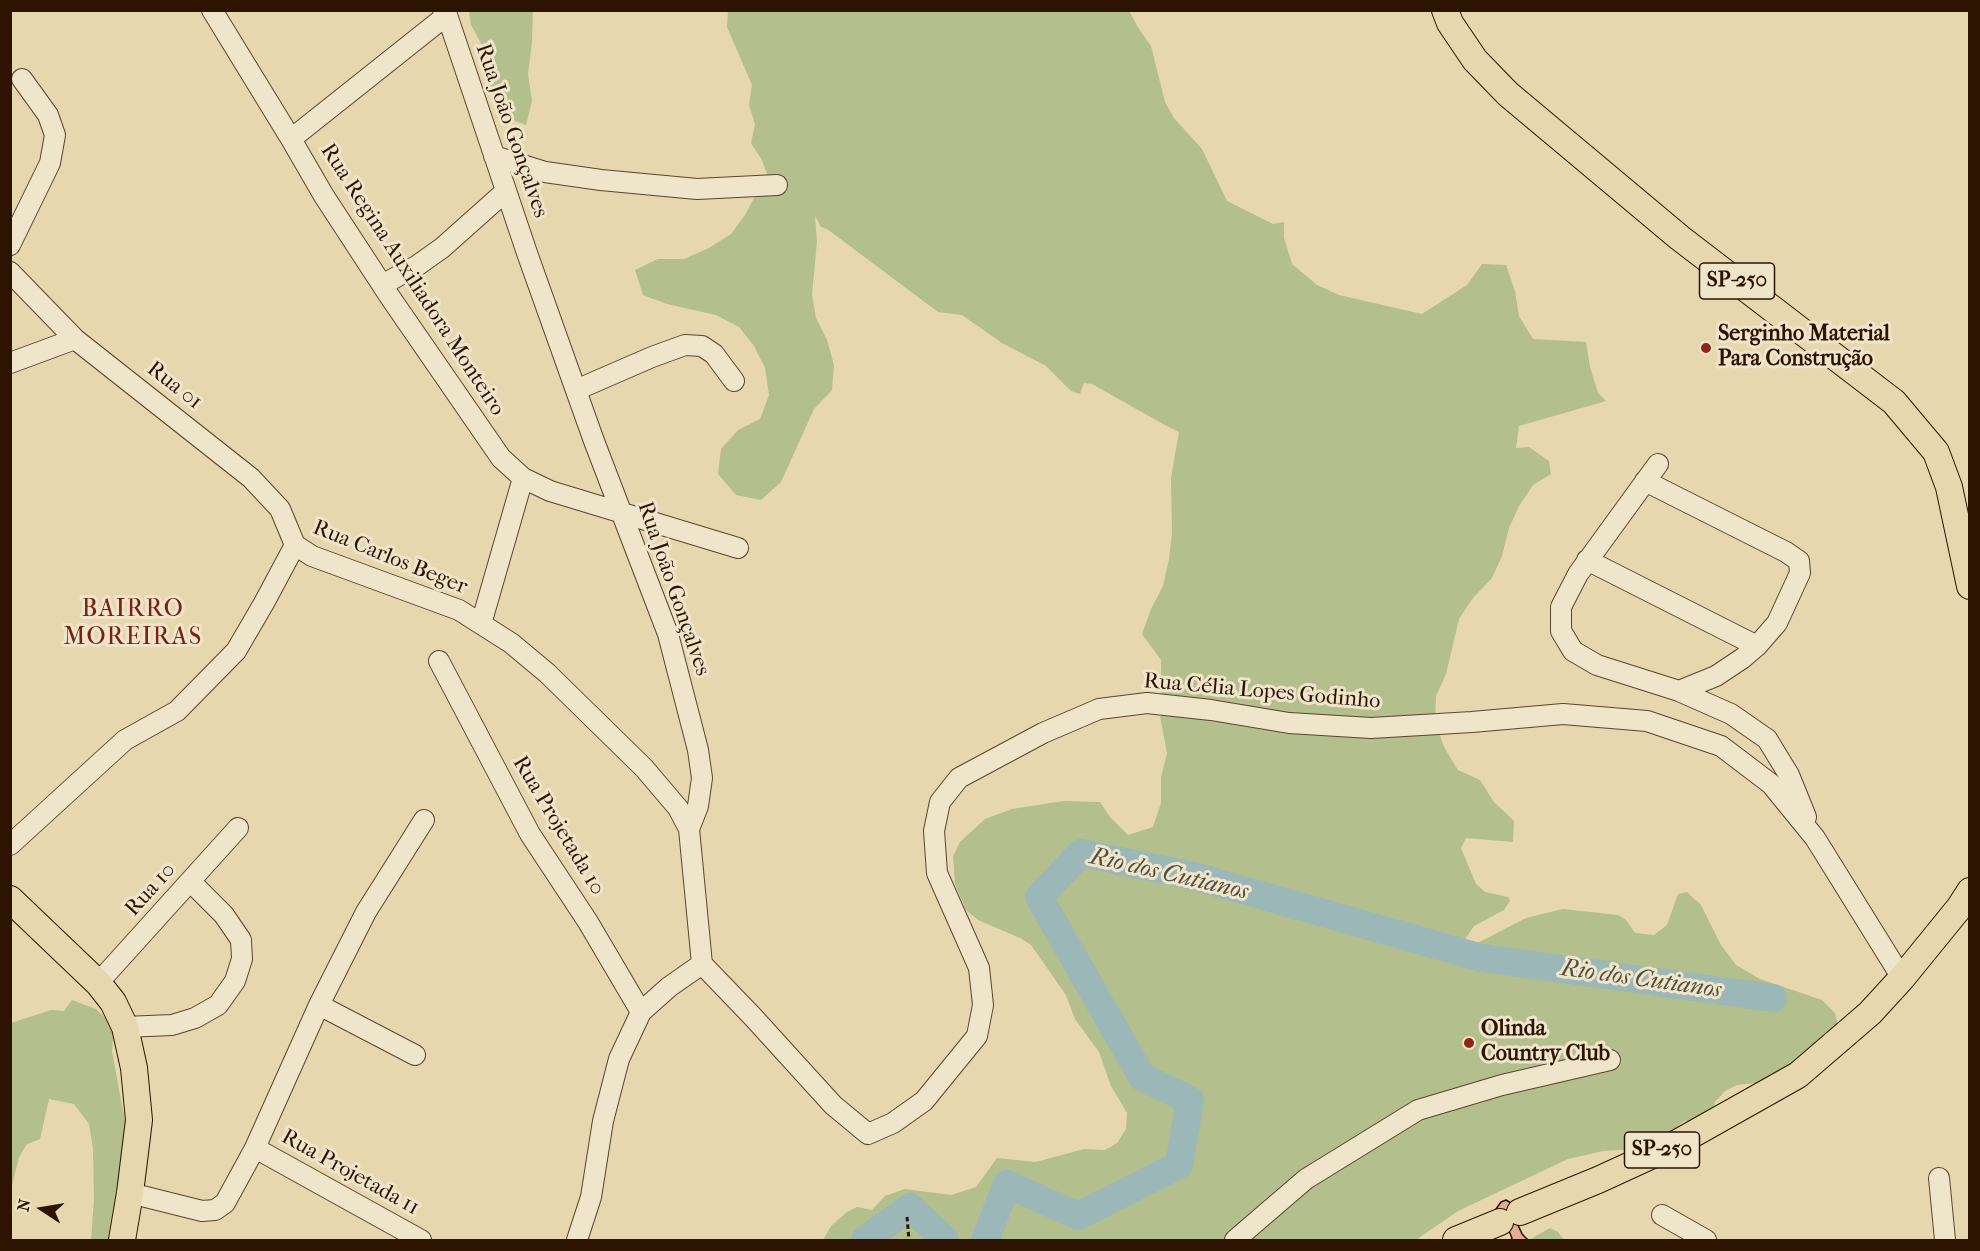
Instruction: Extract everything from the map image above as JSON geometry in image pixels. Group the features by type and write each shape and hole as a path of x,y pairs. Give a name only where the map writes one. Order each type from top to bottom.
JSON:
{"main road":[{"name":"SP-250","path":"1445,10 1450,23 1475,60 1508,94 1680,238 1894,402 1936,453 1949,487 1970,585"},
{"name":"SP-250","path":"1456,1240 1670,1147 1798,1075 1858,1024 1902,978 1959,908 1970,891"},
{"path":"10,899 99,983 113,1002 125,1027 134,1068 139,1120 122,1240"}],"street":[{"name":"Rua Regina Auxiliadora Monteiro","path":"212,10 324,196 501,458 523,478 550,492 738,548"},
{"path":"291,138 445,13"},
{"name":"Rua João Gonçalves","path":"445,13 576,390 668,634 699,750 702,778 698,806 689,829 702,964"},
{"path":"10,245 50,163 55,135 48,114 22,79"},
{"path":"494,156 545,172 601,180 697,189 777,185"},
{"path":"382,285 418,265 442,248 506,191"},
{"name":"Rua 01","path":"10,272 75,339 251,478 280,509 295,545"},
{"path":"10,363 75,339"},
{"path":"576,390 686,345 702,346 714,354 734,381"},
{"path":"1658,464 1578,574 1561,607 1561,631 1573,651 1598,664 1679,691 1731,714 1767,739 1789,775 1815,838"},
{"path":"481,624 523,478"},
{"path":"1646,481 1786,552 1799,561 1800,573 1777,623 1757,646 1716,675 1679,691"},
{"name":"Rua Carlos Beger","path":"10,845 125,740 177,711 236,651 295,545 312,556 459,610 511,643 547,673 644,768 678,808 689,829"},
{"path":"1587,560 1757,646"},
{"name":"Rua Projetada 10","path":"439,660 530,834 588,922 641,1012"},
{"name":"Rua Célia Lopes Godinho","path":"702,964 833,1105 868,1134 893,1124 924,1101 977,1036 983,1005 980,969 938,873 934,831 940,802 959,778 1043,733 1099,709 1147,703 1211,710 1289,723 1371,728 1563,714 1647,722 1721,746 1772,784 1815,838 1902,978"},
{"path":"130,1193 202,1211 215,1210 225,1203 255,1148 319,1005 366,912 424,820"},
{"name":"Rua 10","path":"99,983 238,828"},
{"path":"125,1027 172,1025 195,1018 218,1005 235,981 242,959 240,940 224,915 191,882"},
{"path":"577,1240 591,1197 603,1121 619,1059 641,1012 669,987 702,964"},
{"path":"319,1005 415,1054"},
{"path":"1234,1240 1306,1179 1418,1110 1502,1084 1610,1060"},
{"name":"Rua Projetada 11","path":"255,1148 421,1240"},
{"path":"1939,1178 1945,1240"},
{"path":"1662,1215 1706,1240"}],"path":[{"path":"908,1217 909,1240"}],"green space":[{"path":"469,11 533,11 528,74 532,101 526,125 502,116 491,94 483,47 471,25"},
{"path":"728,11 1129,11 1151,46 1165,102 1174,118 1202,149 1227,201 1273,224 1284,222 1284,238 1292,264 1317,285 1339,295 1422,314 1467,285 1482,264 1506,265 1515,291 1519,316 1533,339 1586,342 1590,367 1598,393 1606,401 1519,426 1516,448 1529,447 1549,461 1551,474 1533,485 1519,506 1492,578 1473,598 1459,619 1446,674 1436,696 1435,721 1444,747 1458,770 1480,780 1494,802 1514,821 1513,842 1466,838 1461,848 1476,884 1485,892 1508,897 1510,901 1504,910 1474,926 1464,941 1472,946 1526,918 1563,909 1618,915 1626,920 1635,933 1654,935 1667,925 1678,894 1687,892 1701,905 1721,945 1736,965 1760,979 1822,1000 1835,1013 1840,1033 1774,1081 1737,1085 1725,1091 1715,1102 1712,1117 1707,1121 1684,1121 1659,1141 1641,1149 1603,1151 1568,1159 1458,1211 1416,1240 823,1240 831,1226 847,1212 857,1207 872,1210 885,1196 905,1189 951,1195 976,1187 997,1158 1036,1162 1084,1149 1105,1150 1117,1143 1126,1129 1127,1113 1111,1086 1099,1052 1075,1019 1066,995 1031,945 978,920 966,910 955,884 953,856 960,842 985,819 1012,809 1064,801 1100,802 1110,817 1128,835 1153,827 1161,803 1161,777 1167,753 1160,717 1162,715 1161,660 1142,634 1163,586 1169,559 1172,533 1171,478 1179,432 1092,384 1084,383 1080,394 1071,391 1046,366 1002,343 962,315 938,312 827,229 821,227 815,216 817,241 812,295 816,318 827,340 834,365 832,390 814,409 781,482 761,500 736,495 718,474 721,449 738,430 760,419 769,395 765,368 754,346 739,327 716,315 667,304 643,295 635,270 658,259 684,259 709,248 731,234 745,215 767,174 762,160 751,143 755,124 749,105 752,85 727,27"},
{"path":"72,1000 96,1009 114,1026 112,1051 125,1122 119,1240 91,1240 94,1200 93,1148 89,1124 74,1104 49,1099 40,1139 27,1144 19,1157 11,1189 11,1023 51,1010 64,1011"},
{"path":"1550,1228 1558,1232 1564,1240 1529,1240"}],"building":[{"path":"1506,1200 1514,1207 1513,1214 1522,1234 1528,1240 1511,1240 1503,1217 1496,1209 1501,1202"}],"waterway":[{"name":"Rio dos Cutianos","path":"985,1240 1007,1184 1078,1216 1179,1165 1190,1100 1142,1077 1039,897 1081,853 1193,876 1482,958 1773,998"},
{"name":"Rio dos Cutianos","path":"865,1240 910,1207 945,1240"}],"place":[{"name":"Serginho Material Para Construção","path":"1706,348"},
{"name":"Olinda Country Club","path":"1469,1043"}],"district":[{"name":"BAIRRO MOREIRAS","path":"133,624"}]}
